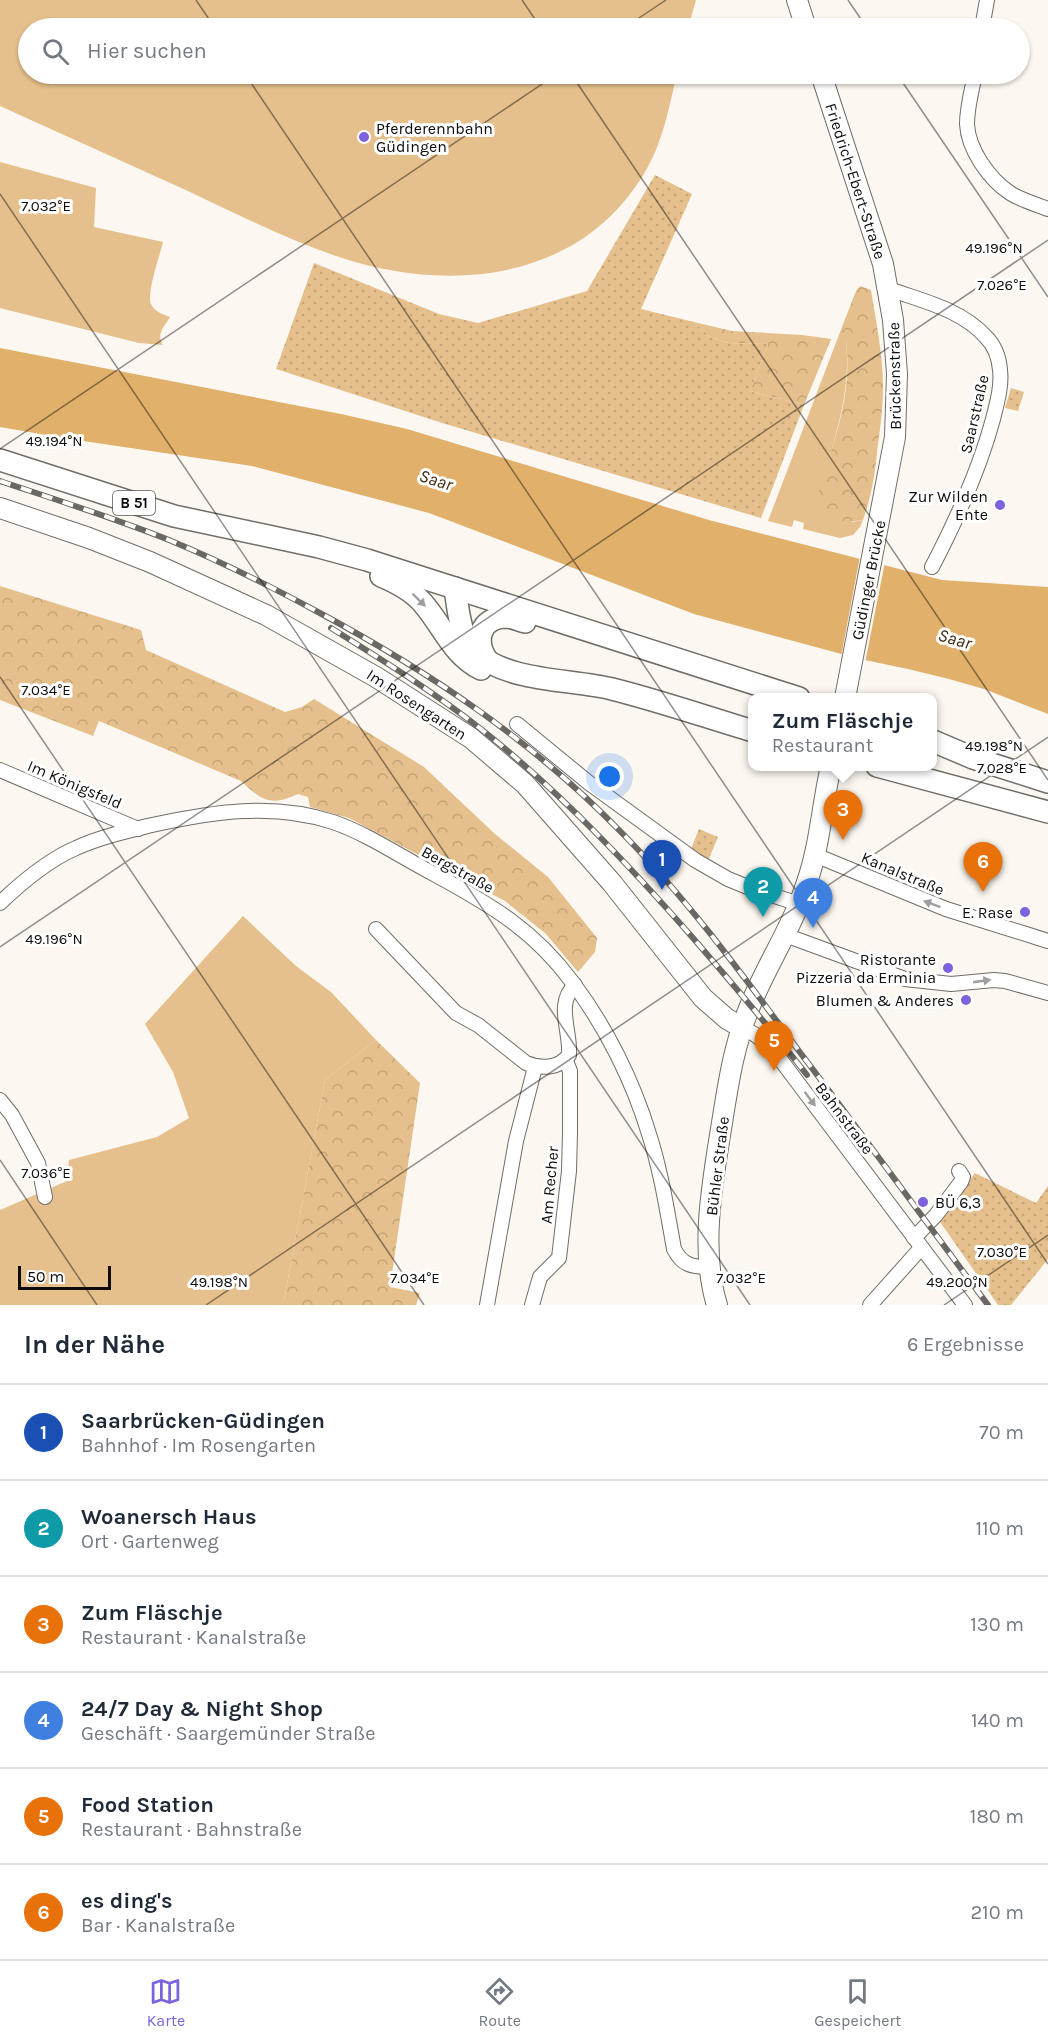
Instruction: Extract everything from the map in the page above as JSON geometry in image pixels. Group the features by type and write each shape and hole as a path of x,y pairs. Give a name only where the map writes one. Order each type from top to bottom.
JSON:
{"main road":[{"path":"797,0 803,18"},
{"name":"Friedrich-Ebert-Straße","path":"824,84 867,211 889,289"},
{"name":"Brückenstraße","path":"889,289 897,375 895,437 891,463"},
{"name":"B 51","path":"0,460 174,516 329,550 784,693"},
{"name":"Güdinger Brücke","path":"845,693 891,463"},
{"name":"Im Rosengarten","path":"0,508 122,550 247,605 376,677 471,738 525,784 612,883 703,998 741,1028"},
{"path":"270,537 319,558 382,577 402,586 426,607 463,658 472,665 496,675 519,673"},
{"path":"455,588 460,619 468,641 477,654 497,666 519,673 611,689 748,730"},
{"path":"487,660 480,645 479,637 482,630 489,622 497,618 509,617 694,674 722,673"},
{"path":"937,741 1048,772"},
{"path":"937,742 972,758 1048,782"},
{"path":"741,1028 760,983 799,904 815,855 830,771"},
{"path":"896,771 1048,812"},
{"name":"Bühler Straße","path":"717,1305 708,1267 715,1170 729,1073 741,1028"}],"street":[{"path":"984,18 987,0"},
{"path":"973,84 967,124 972,144 979,158 988,172 1010,193 1048,209"},
{"name":"Saarstraße","path":"889,289 921,300 969,322 983,334 999,357 1001,371 994,414 973,483 932,567"},
{"path":"517,724 589,783 695,860 739,883 799,904"},
{"name":"Im Königsfeld","path":"0,770 138,829"},
{"name":"Bergstraße","path":"0,903 21,884 74,849 94,840 193,816 239,810 290,813 332,822 350,829 510,918 538,943 575,985 598,1021 641,1110 650,1134 663,1186 674,1249 682,1261 688,1265 708,1267"},
{"name":"Kanalstraße","path":"815,855 946,909 1048,941"},
{"path":"376,929 456,1013 478,1025 526,1063 535,1067 560,1065 566,1060"},
{"path":"785,935 904,979 951,984 994,980 1048,993"},
{"name":"Am Recher","path":"532,1305 540,1277 559,1258 570,1142 570,1071 566,1060 570,1049 565,998 575,985"},
{"name":"Bahnstraße","path":"741,1028 754,1034 771,1047 965,1305"},
{"path":"487,1305 516,1141 535,1067"},
{"path":"0,1100 12,1115 38,1163 45,1197"},
{"path":"870,1305 961,1182 963,1177 959,1171"}],"green space":[{"name":"Pferderennbahn Güdingen","path":"0,0 696,0 691,18 18,18 18,84 675,84 665,124 651,161 618,208 586,236 549,257 510,269 468,275 425,275 381,268 339,257 264,227 0,106"},
{"path":"0,162 96,188 94,227 163,242 150,299 154,309 170,317 160,337 163,345 139,343 0,308"},
{"path":"655,175 692,194 641,309 694,322 710,337 728,343 768,344 750,391 804,405 761,518 439,422 276,369 314,263 439,314 478,323 587,291"},
{"path":"860,286 871,290 882,362 882,411 874,478 863,520 842,521 823,514 817,502 839,423 846,388 846,340 837,340"},
{"path":"694,322 732,331 831,339 804,405 750,391 768,344 728,343 710,337"},
{"path":"846,339 847,360 843,401 817,500 852,522 863,520 853,535 840,538 803,529 804,523 794,520 792,527 768,521 837,340"},
{"path":"1011,388 1024,392 1018,411 1005,408"},
{"path":"0,586 141,630 146,650 285,712 302,707 314,699 424,767 495,834 548,877 597,938 595,952 578,972 546,934 505,901 349,818 310,807 308,797 298,794 281,800 267,800 241,781 99,721 93,736 0,700"},
{"path":"699,829 718,837 707,863 691,849"},
{"path":"243,916 296,966 331,992 376,1040 325,1080 282,1305 0,1305 0,1210 67,1181 69,1160 157,1137 189,1118 173,1072 145,1024"},
{"path":"376,1040 420,1083 390,1287 420,1293 416,1305 282,1305 325,1080"},
{"path":"975,1173 1036,1203 1048,1186 1048,1259 1011,1305 998,1305 938,1219"}],"water":[{"name":"Saar","path":"0,348 341,414 407,429 709,520 942,580 1048,587 1048,714 984,689 949,679 860,659 694,614 429,513 252,466 0,427"}],"pier":[{"path":"860,556 885,562 865,663 841,657"}],"railway":[{"path":"0,481 169,540 282,593 399,658 438,683 513,736 549,765 618,829 691,910 758,996 988,1305"},
{"path":"331,628 449,705 514,756 568,805 669,911 807,1075"}],"place":[{"name":"Pferderennbahn Güdingen","path":"364,137"},
{"name":"Zur Wilden Ente","path":"1000,505"},
{"name":"Zum Fläschje","path":"843,840"},
{"name":"Saarbrücken-Güdingen","path":"662,890"},
{"name":"es ding's","path":"983,892"},
{"name":"E. Rase","path":"1025,912"},
{"name":"Woanersch Haus","path":"763,917"},
{"name":"24/7 Day & Night Shop","path":"813,928"},
{"name":"Ristorante Pizzeria da Erminia","path":"948,968"},
{"name":"Blumen & Anderes","path":"966,1000"},
{"name":"Food Station","path":"774,1071"},
{"name":"BÜ 6,3","path":"923,1202"}]}
